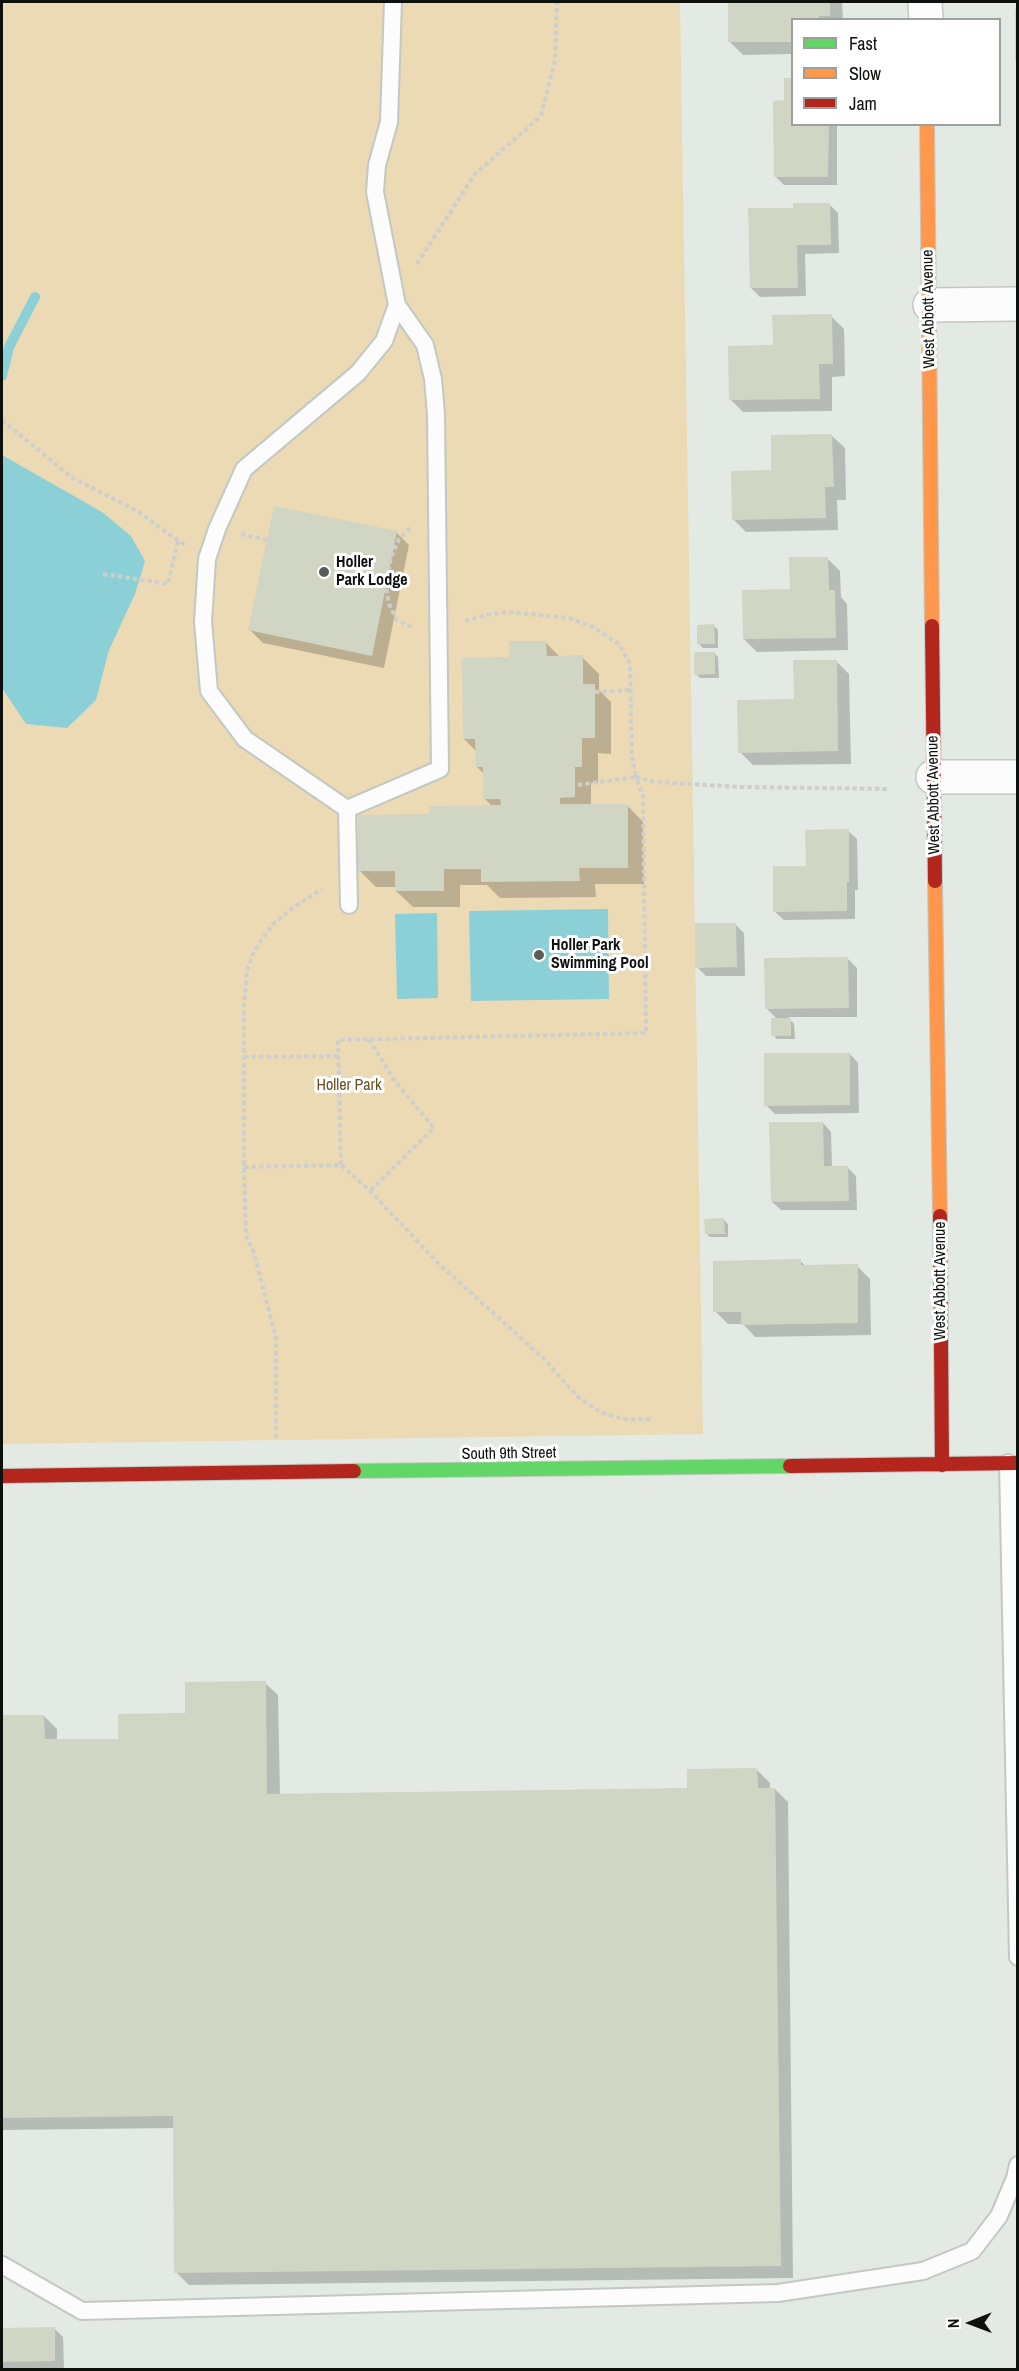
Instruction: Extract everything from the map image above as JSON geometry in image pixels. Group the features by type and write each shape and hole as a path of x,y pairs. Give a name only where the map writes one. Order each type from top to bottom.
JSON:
{"street":[{"path":"925,2 926,18"},
{"name":"West Abbott Avenue","path":"927,126 942,1465"},
{"path":"930,305 1017,304"},
{"path":"933,777 1017,777"},
{"name":"South 9th Street","path":"2,1476 1013,1463"}],"lane":[{"path":"347,809 440,769 436,414 433,380 425,345 397,305 375,192 377,165 388,122 393,2"},
{"path":"347,809 245,739 210,691 203,622 207,559 217,529 244,469 358,373 384,341 397,305"},
{"path":"347,809 349,904"},
{"path":"1013,1463 1017,1957"},
{"path":"2,2265 81,2311 778,2293 923,2271 972,2251 999,2216 1015,2178 1017,2165"}],"path":[{"path":"397,305 422,255 476,174 541,116 555,60 557,2"},
{"path":"2,420 70,477 137,511 207,559"},
{"path":"341,1165 338,1040 646,1034 643,796 632,758 630,664 620,644 593,627 569,618 507,612 486,615 438,629 412,628 397,620 389,604 386,587 392,557 399,539 413,525 437,515"},
{"path":"103,573 168,584 178,541"},
{"path":"595,692 631,690"},
{"path":"578,785 636,777 654,782 742,787 889,789"},
{"path":"277,1473 274,1382 276,1338 254,1253 246,1236 244,1007 247,971 254,951 272,925 294,907 348,872"},
{"path":"369,1039 394,1080 434,1128 370,1191"},
{"path":"244,1057 339,1056"},
{"path":"244,1167 341,1165 370,1191 439,1264 544,1359 577,1396 600,1412 623,1419 653,1419"}],"green space":[{"name":"Holler Park","path":"2,2 680,2 703,1434 2,1444"}],"water":[{"path":"2,455 102,512 131,536 145,561 135,594 109,650 96,700 67,728 26,724 2,688"},
{"name":"Holler Park Swimming Pool","path":"608,909 609,999 471,1001 469,911"},
{"path":"437,913 438,998 397,999 395,914"}],"building":[{"path":"728,2 830,2 830,16 791,18 791,42 728,42"},
{"path":"1015,9 1018,9 1018,61 1015,61"},
{"path":"784,78 791,78 791,126 829,126 828,177 774,177 773,101 784,100"},
{"path":"793,203 830,203 831,245 797,245 798,288 750,288 748,208 793,208"},
{"path":"832,314 833,364 819,364 820,399 729,400 728,346 773,345 772,315"},
{"path":"832,434 834,487 825,487 826,518 732,520 731,471 771,470 771,435"},
{"name":"Holler Park Lodge","path":"274,506 397,531 372,656 248,630"},
{"path":"789,557 828,557 829,590 835,590 836,638 743,639 742,590 790,589"},
{"path":"714,624 715,644 697,644 697,625"},
{"path":"509,641 546,641 547,656 583,655 583,684 595,684 595,738 582,738 582,767 575,767 575,797 560,798 560,804 628,804 628,868 579,868 580,881 481,882 481,869 444,869 444,891 395,891 395,871 358,871 358,815 430,814 430,806 501,805 500,799 483,799 483,767 476,767 475,739 463,739 462,658 509,657"},
{"path":"694,652 715,652 715,674 694,675"},
{"path":"793,660 837,660 838,751 738,753 737,700 794,699"},
{"path":"849,829 847,911 773,912 773,866 806,866 805,830"},
{"path":"695,923 736,923 737,967 695,968"},
{"path":"848,957 849,1008 765,1009 764,958"},
{"path":"771,1018 791,1018 791,1036 771,1036"},
{"path":"764,1053 850,1053 850,1105 764,1106"},
{"path":"769,1122 823,1122 824,1166 848,1166 849,1201 771,1202"},
{"path":"724,1218 725,1234 705,1234 704,1219"},
{"path":"801,1259 801,1265 858,1264 858,1323 741,1325 741,1312 713,1312 713,1261"},
{"path":"266,1681 267,1794 687,1788 687,1769 757,1768 758,1788 775,1788 781,2266 174,2273 173,2116 2,2118 2,1715 44,1715 45,1739 118,1739 118,1714 185,1713 185,1682"},
{"path":"55,2327 55,2361 2,2362 2,2328"}],"waterway":[{"path":"2,376 9,347 35,297"}],"traffic: fast":[{"path":"354,1471 790,1466"}],"traffic: slow":[{"path":"927,126 932,626"},
{"path":"935,881 940,1216"}],"traffic: jam":[{"path":"932,626 935,881"},
{"path":"940,1216 942,1465"},
{"path":"790,1466 1018,1463"},
{"path":"2,1476 354,1471"}],"place":[{"name":"Holler Park Lodge","path":"324,572"},
{"name":"Holler Park Swimming Pool","path":"539,955"}]}
